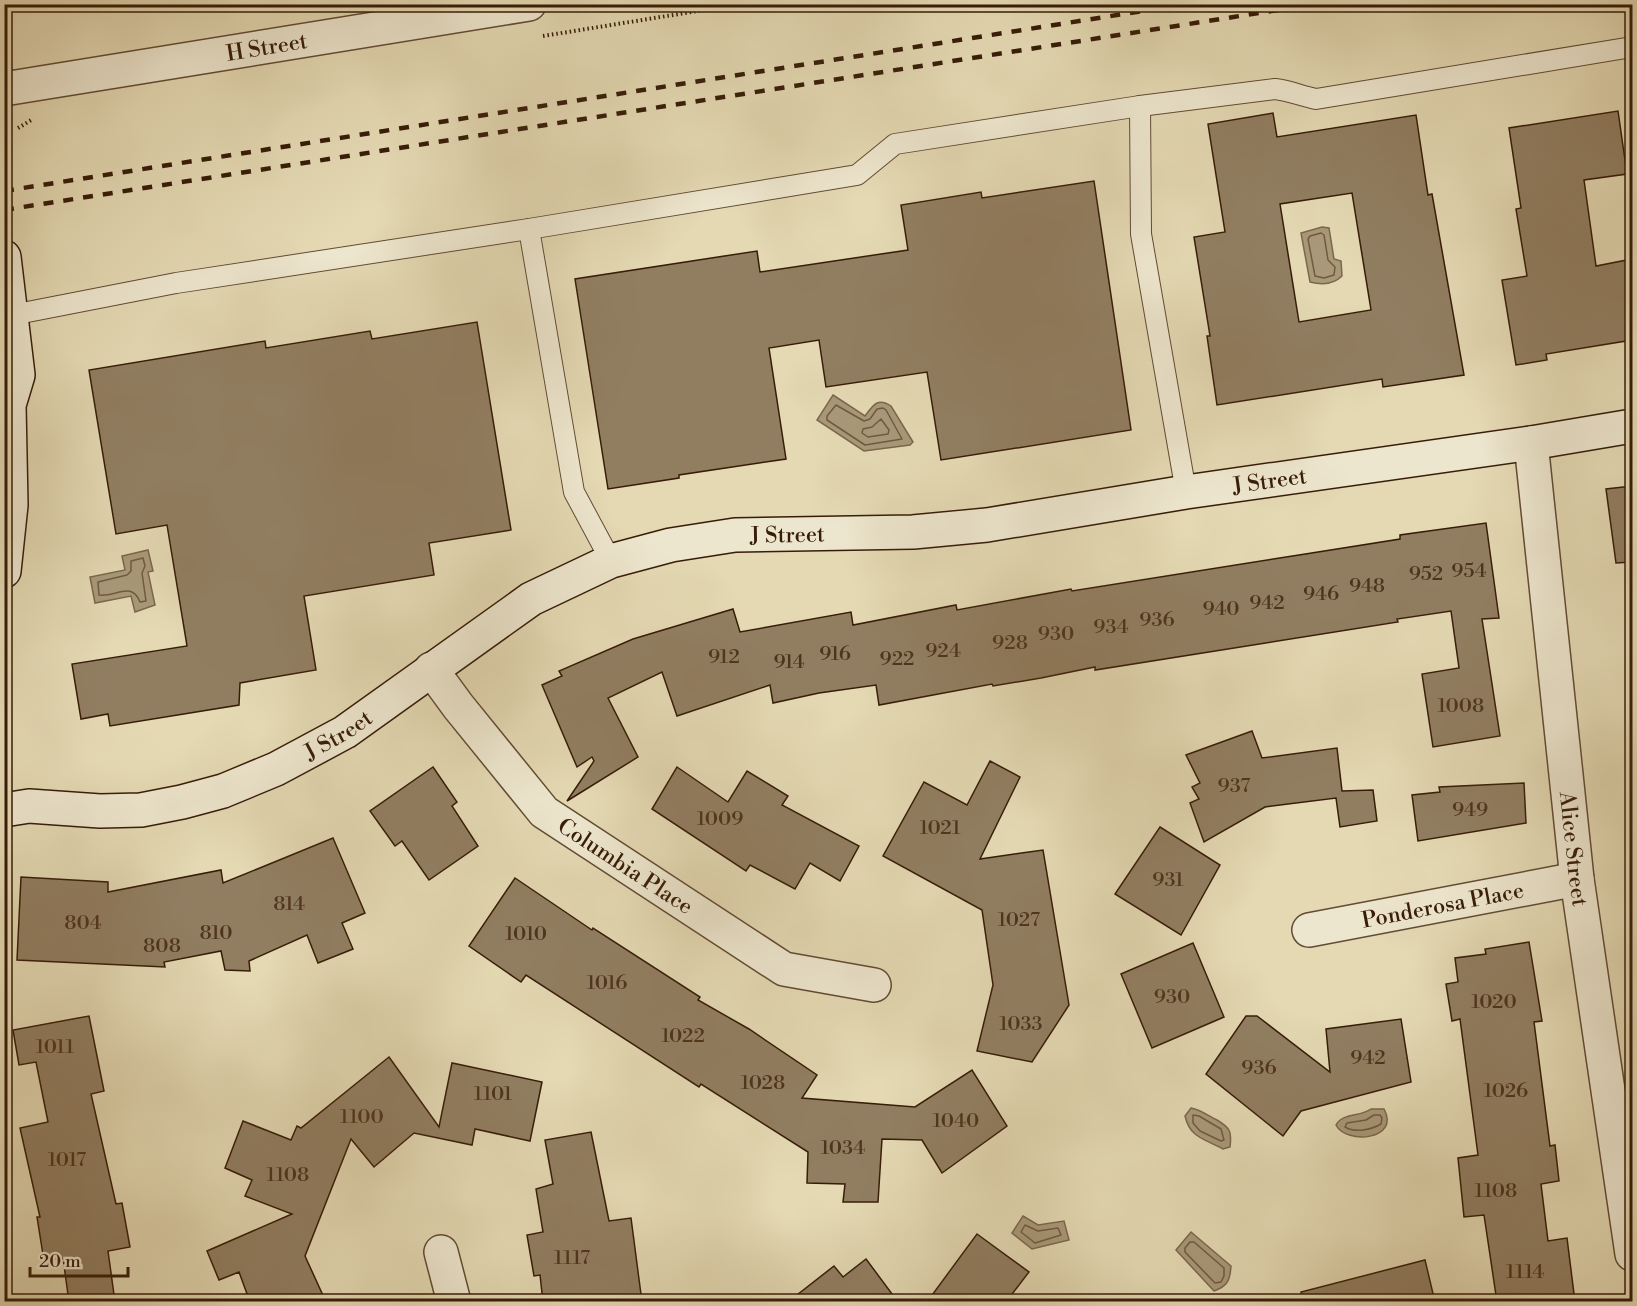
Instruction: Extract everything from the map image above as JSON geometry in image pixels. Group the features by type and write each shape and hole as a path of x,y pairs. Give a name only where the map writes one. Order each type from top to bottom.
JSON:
{"street":[{"name":"H Street","path":"4,89 419,13 529,4"},
{"path":"4,257 18,375 7,401 11,505 4,571"},
{"name":"J Street","path":"4,810 29,806 100,811 141,810 222,791 276,769 345,732 531,599 611,561 671,545 735,535 913,531 987,525 1186,492 1531,443 1632,426"},
{"name":"Alice Street","path":"1531,443 1577,879 1632,1254"},
{"name":"Columbia Place","path":"431,669 544,812 784,969 874,985"},
{"name":"Ponderosa Place","path":"1309,930 1577,879"},
{"path":"441,1252 454,1302"}],"lane":[{"path":"12,315 176,283 529,229 857,175 896,144 1140,106 1275,89 1293,91 1316,99 1632,47"},
{"path":"1140,106 1141,234 1186,492"},
{"path":"529,229 574,492 611,561"}],"water":[{"path":"1322,227 1329,228 1334,259 1341,261 1342,276 1331,283 1323,284 1310,282 1301,233"},
{"path":"833,395 865,416 879,402 886,403 891,406 913,442 910,445 864,451 817,420"},
{"path":"148,550 153,571 148,572 155,605 135,612 131,596 95,603 90,577 125,570 122,556"},
{"path":"1191,1108 1204,1113 1227,1128 1231,1137 1230,1147 1223,1149 1194,1133 1185,1116"},
{"path":"1371,1109 1384,1109 1387,1119 1385,1127 1379,1133 1360,1137 1342,1131 1336,1125 1342,1119"},
{"path":"1023,1216 1038,1225 1064,1221 1069,1240 1032,1249 1012,1233"},
{"path":"1191,1232 1231,1266 1227,1282 1219,1289 1214,1291 1176,1250"}],"building":[{"path":"1618,111 1627,174 1584,180 1596,266 1632,259 1632,340 1546,354 1547,360 1516,365 1502,280 1527,276 1516,209 1521,208 1509,128"},
{"path":"1273,113 1277,137 1416,115 1428,195 1432,194 1464,375 1383,387 1382,379 1217,405 1207,336 1210,336 1194,237 1225,232 1208,124","holes":["1352,193 1371,310 1299,322 1280,204"]},
{"path":"1094,181 1131,430 941,460 927,372 826,387 819,340 769,348 786,459 679,475 679,478 608,489 575,279 757,251 760,272 908,250 901,205 981,192 982,198"},
{"path":"477,322 511,530 429,543 434,575 304,596 316,670 240,683 239,705 110,726 108,714 81,719 72,664 187,646 167,525 116,534 89,370 265,341 266,348 370,331 372,339"},
{"path":"1632,486 1632,562 1616,563 1606,489"},
{"path":"1486,523 1499,618 1482,619 1500,736 1433,747 1422,674 1459,668 1451,611 1397,619 1398,622 1095,670 1095,667 879,705 876,685 819,693 773,703 770,685 677,716 662,672 608,698 638,757 567,801 594,761 592,757 577,767 542,685 562,676 559,671 633,639 733,609 740,632 851,612 853,625 956,605 957,610 1071,589 1072,591 1400,539 1400,535"},
{"path":"1252,731 1262,758 1337,748 1342,791 1373,790 1377,821 1340,827 1336,798 1265,807 1204,842 1190,803 1199,799 1192,787 1200,783 1186,755"},
{"path":"990,761 1020,777 980,859 1043,850 1069,1005 1032,1062 977,1051 993,985 982,910 883,856 924,782 967,805"},
{"path":"433,767 457,802 452,806 478,846 429,880 402,841 395,846 370,811"},
{"path":"677,767 728,802 747,771 788,796 782,805 859,846 840,881 810,863 795,889 750,865 746,871 652,809"},
{"path":"1524,783 1526,823 1418,841 1412,795 1440,792 1439,787"},
{"path":"1160,827 1220,865 1181,935 1115,894"},
{"path":"333,838 365,913 342,923 353,949 318,963 307,935 249,961 250,971 225,970 221,951 164,962 165,967 17,960 21,877 108,882 108,892 221,870 223,883"},
{"path":"515,878 592,930 593,928 700,997 698,1000 749,1029 817,1075 802,1098 915,1107 972,1070 1007,1126 942,1173 922,1140 882,1139 878,1202 843,1202 845,1184 807,1183 808,1152 701,1084 699,1087 526,975 521,982 469,946"},
{"path":"1529,942 1542,1021 1534,1022 1550,1146 1555,1145 1559,1181 1541,1184 1548,1241 1567,1238 1575,1302 1497,1302 1484,1215 1464,1217 1458,1158 1478,1155 1460,1019 1452,1021 1446,984 1458,982 1455,958 1486,954 1485,949"},
{"path":"1193,943 1224,1017 1152,1048 1121,974"},
{"path":"89,1016 104,1091 91,1094 116,1204 122,1203 130,1247 108,1251 115,1302 69,1302 63,1258 44,1261 37,1217 40,1217 20,1128 48,1122 36,1062 19,1065 13,1030"},
{"path":"1246,1016 1257,1016 1330,1072 1326,1029 1401,1019 1411,1082 1301,1111 1283,1136 1206,1074"},
{"path":"389,1057 439,1127 452,1063 542,1082 530,1141 475,1129 472,1145 414,1133 374,1167 351,1139 305,1256 326,1302 250,1302 239,1272 219,1280 207,1251 292,1214 245,1196 252,1180 225,1168 243,1121 291,1140 297,1126 301,1128"},
{"path":"591,1132 609,1221 631,1218 642,1302 543,1302 540,1275 534,1276 527,1235 543,1232 536,1189 553,1184 545,1140"},
{"path":"977,1234 1029,1272 1006,1302 927,1302"},
{"path":"866,1259 898,1302 788,1302 834,1266 843,1277"},
{"path":"1425,1260 1435,1302 1302,1302 1301,1292"}],"railway":[{"path":"4,191 1187,4"},
{"path":"4,210 1316,4"}]}
